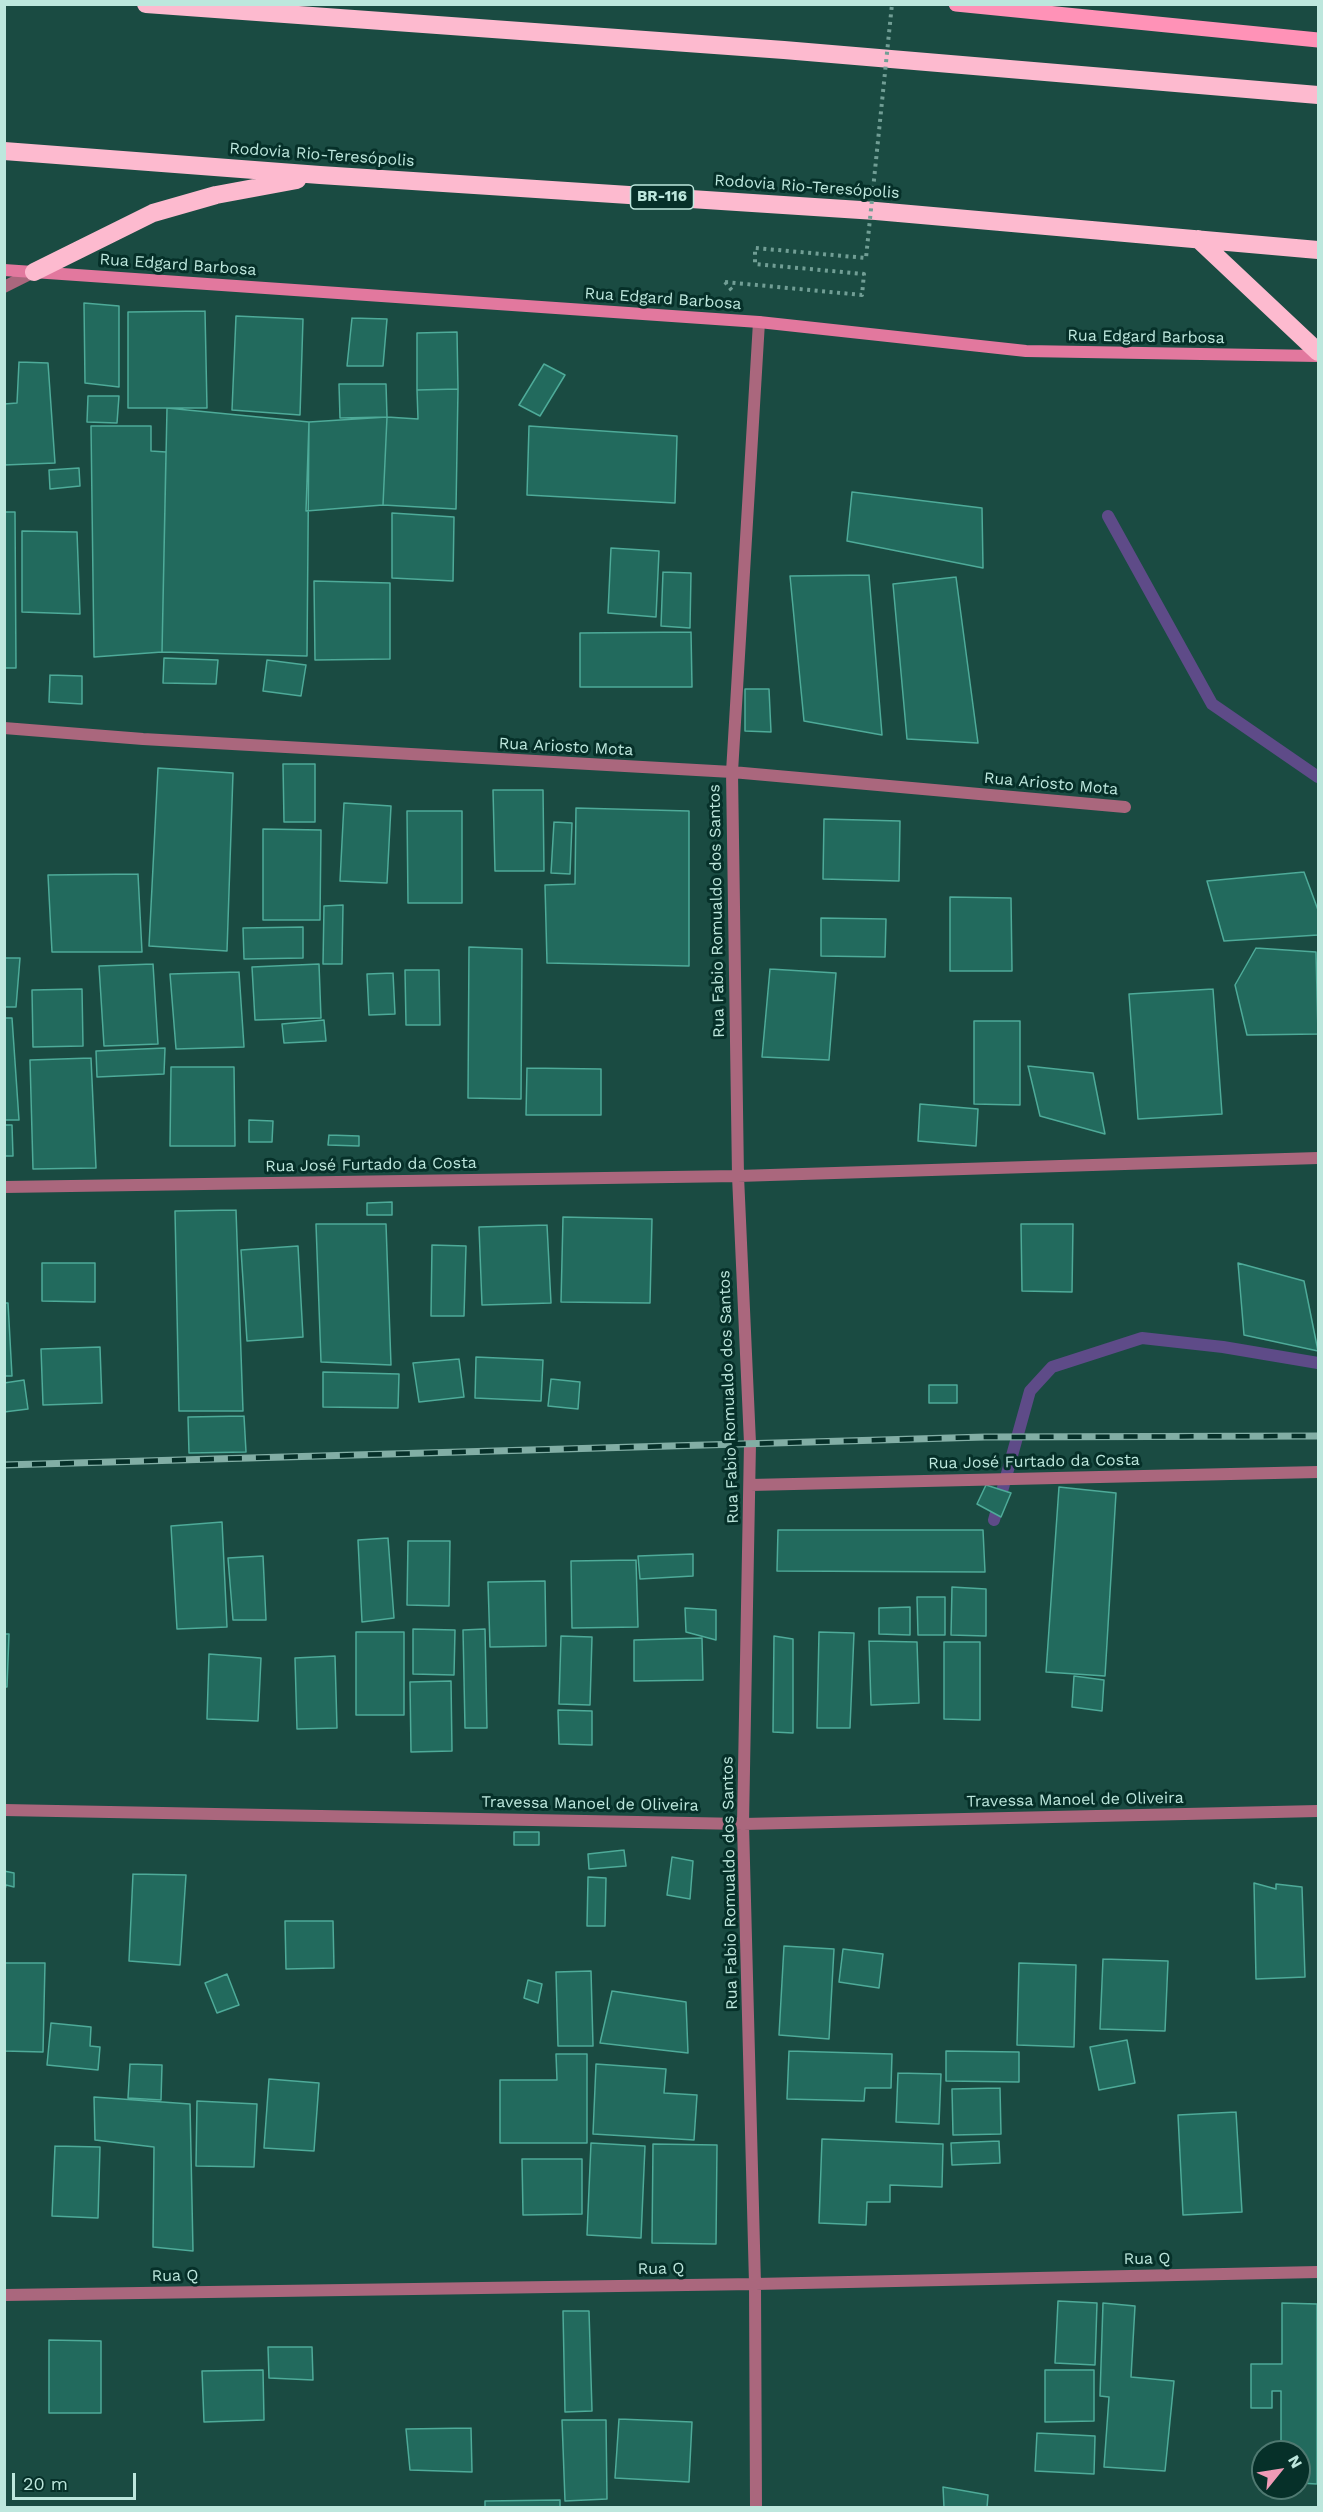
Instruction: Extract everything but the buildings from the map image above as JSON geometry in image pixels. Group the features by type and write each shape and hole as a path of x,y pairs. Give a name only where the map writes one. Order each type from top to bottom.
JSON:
{"highway":[{"path":"146,4 784,50 1318,95"},
{"name":"Rodovia Rio-Teresópolis","path":"4,151 320,175 876,211 1318,250"},
{"path":"34,272 153,213 216,195 320,175"},
{"path":"1198,239 1318,354"}],"main road":[{"path":"956,4 1318,39"}],"street":[{"name":"Rua Edgard Barbosa","path":"4,270 759,322 1026,351 1318,354"},
{"path":"4,287 34,272"},
{"name":"Rua Fabio Romualdo dos Santos","path":"756,2508 755,2284 743,1824 750,1485 738,1176 732,772 759,322"},
{"name":"Rua Ariosto Mota","path":"4,728 154,740 732,772 1125,807"},
{"path":"738,1176 1318,1158"},
{"name":"Rua José Furtado da Costa","path":"4,1187 738,1176"},
{"name":"Rua José Furtado da Costa","path":"750,1485 1318,1472"},
{"name":"Travessa Manoel de Oliveira","path":"4,1810 743,1824 1318,1811"},
{"name":"Rua Q","path":"4,2295 755,2284 1318,2272"}],"path":[{"path":"725,282 862,295 864,274 755,264 755,248 866,258 892,4"}],"waterway":[{"path":"1108,516 1212,704 1318,777"},
{"path":"994,1520 1030,1391 1052,1367 1142,1338 1223,1347 1318,1363"}],"railway":[{"path":"4,1465 985,1437 1318,1436"}]}
